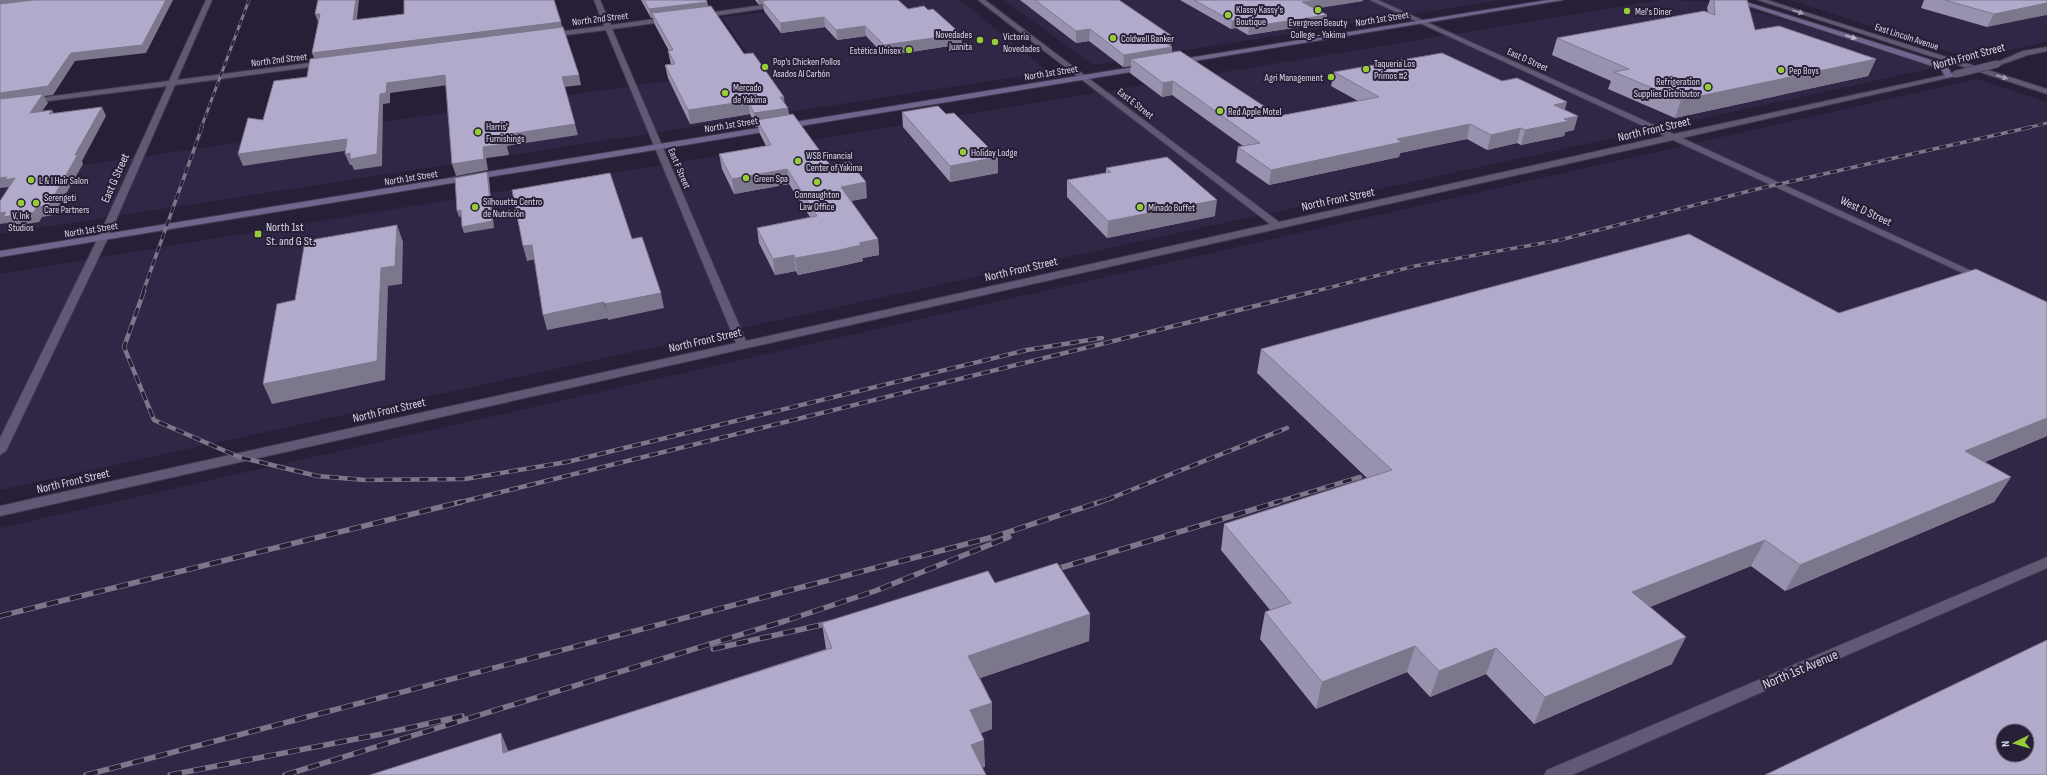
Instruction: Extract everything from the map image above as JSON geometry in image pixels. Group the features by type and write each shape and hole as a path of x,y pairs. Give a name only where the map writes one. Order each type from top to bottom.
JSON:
{"main road":[{"name":"North 1st Street","path":"1166,64 1560,0"},
{"path":"1733,0 1938,65 1953,75"},
{"name":"North 1st Street","path":"0,254 1151,66"}],"street":[{"name":"East G Street","path":"0,451 103,238 209,0"},
{"name":"East F Street","path":"597,0 742,344"},
{"name":"East E Street","path":"981,0 1277,225"},
{"name":"East D Street","path":"1373,0 1675,137"},
{"name":"East Lincoln Avenue","path":"1761,0 2047,92"},
{"path":"696,16 791,4"},
{"name":"North 2nd Street","path":"539,36 680,18"},
{"name":"North Front Street","path":"0,511 742,344 1953,75 1997,64 2026,53 2047,49"},
{"name":"North 2nd Street","path":"0,105 336,62"},
{"name":"West D Street","path":"1675,137 1990,282"},
{"name":"North 1st Avenue","path":"1553,775 2047,562"}],"shaded area":[{"path":"884,0 960,0 1049,72 0,234 0,177 757,68 722,17"},
{"path":"1004,0 1500,0 1093,65"},
{"path":"1660,0 1723,3 1793,22 1934,68 0,490 0,274"},
{"path":"1789,0 2047,0 2047,42 1971,59"},
{"path":"1977,79 2047,102 2047,775 0,775 0,528"}],"building":[{"path":"34,0 166,0 142,45 71,53 48,86 0,93 0,4"},
{"path":"318,0 356,0 353,20 404,14 404,0 554,0 561,22 312,53 320,14 315,14"},
{"path":"644,0 706,0 707,2 649,9"},
{"path":"898,0 908,9 924,6 928,10 933,9 961,34 884,45 865,26 836,30 824,17 780,23 762,1"},
{"path":"1035,0 1119,0 1172,36 1158,38 1172,47 1124,55 1090,29 1076,31"},
{"path":"1194,0 1318,0 1302,2 1327,15 1249,27 1237,20 1232,21"},
{"path":"1714,0 1747,0 1755,30 1779,26 1876,59 1681,100 1614,72 1629,69 1557,38 1704,11 1715,15"},
{"path":"1945,0 2047,0 2047,3 1994,14"},
{"path":"711,6 744,54 753,53 784,97 780,97 788,108 754,113 748,101 688,110 665,65 675,64 668,51 673,50 652,13"},
{"path":"563,27 579,75 562,77 575,124 504,135 505,144 483,147 484,159 452,164 445,75 387,83 386,93 380,94 377,154 350,159 350,153 345,154 347,139 238,154 248,118 263,120 274,81 307,77 310,59"},
{"path":"1180,51 1279,116 1379,97 1334,72 1442,53 1502,81 1517,78 1567,102 1554,105 1578,116 1564,119 1569,121 1525,130 1521,128 1491,135 1470,124 1397,139 1402,142 1271,170 1238,147 1260,143 1173,81 1163,83 1131,59"},
{"path":"43,94 30,113 52,110 49,114 102,107 75,155 78,154 49,205 37,207 34,212 3,217 6,212 0,213 0,201 15,178 5,180 7,177 0,178 0,99"},
{"path":"938,106 946,114 954,113 998,157 950,166 902,112"},
{"path":"793,114 830,165 850,162 866,182 841,187 878,239 859,243 861,245 835,251 795,258 794,255 773,259 757,228 817,216 787,169 732,179 719,154 771,145 757,120"},
{"path":"1167,157 1217,200 1108,221 1067,180 1111,172 1106,168"},
{"path":"487,172 492,221 462,227 461,210 457,211 455,178"},
{"path":"610,173 632,239 642,237 661,293 605,304 604,302 543,315 532,245 523,246 512,190"},
{"path":"397,225 395,266 381,268 377,361 263,384 277,304 295,300 305,241"},
{"path":"1689,234 1839,313 1976,269 2047,302 2047,418 1965,451 2011,477 1800,565 1765,540 1632,592 1686,637 1545,697 1496,648 1439,671 1415,646 1322,682 1265,612 1291,603 1224,524 1392,470 1261,349"},
{"path":"1057,563 1090,614 968,656 992,703 970,710 984,740 971,745 986,775 370,775 501,733 503,753 832,648 822,623 988,571 995,583"},
{"path":"2047,640 2047,775 1765,775"}],"railway":[{"path":"201,128 249,0"},
{"path":"2031,127 2047,123"},
{"path":"143,292 202,127"},
{"path":"1314,291 1415,266 1560,240 1753,190 2031,127"},
{"path":"2027,128 2031,127"},
{"path":"144,291 124,347 154,420 239,457 317,476 365,480 465,479 567,462 1027,350 1102,338"},
{"path":"457,503 1314,291"},
{"path":"1106,500 1287,428"},
{"path":"1274,503 1360,477"},
{"path":"1106,500 1112,498"},
{"path":"1100,502 1106,500"},
{"path":"0,616 461,502"},
{"path":"86,775 993,537 1100,502"},
{"path":"1050,571 1278,502"},
{"path":"285,775 785,621 875,591 1009,537"},
{"path":"713,649 834,622"},
{"path":"170,775 382,734 462,716"}],"place":[{"name":"Evergreen Beauty College - Yakima","path":"1318,10"},
{"name":"Mel's Diner","path":"1627,11"},
{"name":"Klassy Kassy's Boutique","path":"1228,15"},
{"name":"Coldwell Banker","path":"1113,38"},
{"name":"Novedades Juanita","path":"980,40"},
{"name":"Victoria Novedades","path":"995,42"},
{"name":"Estética Unisex","path":"909,50"},
{"name":"Pop's Chicken Pollos Asados Al Carbón","path":"765,67"},
{"name":"Taqueria Los Primos #2","path":"1366,69"},
{"name":"Pep Boys","path":"1781,70"},
{"name":"Agri Management","path":"1331,77"},
{"name":"Refrigeration Supplies Distributor","path":"1708,87"},
{"name":"Mercado de Yakima","path":"725,93"},
{"name":"Red Apple Motel","path":"1220,111"},
{"name":"Harris' Furnishings","path":"478,132"},
{"name":"Holiday Lodge","path":"963,152"},
{"name":"WSB Financial Center of Yakima","path":"798,161"},
{"name":"Green Spa","path":"746,178"},
{"name":"L & I Hair Salon","path":"31,180"},
{"name":"Connaughton Law Office","path":"817,182"},
{"name":"V. Ink Studios","path":"21,203"},
{"name":"Serengeti Care Partners","path":"36,203"},
{"name":"Silhouette Centro de Nutrición","path":"475,207"},
{"name":"Minado Buffet","path":"1140,207"},
{"name":"North 1st St. and G St.","path":"258,234"}]}
